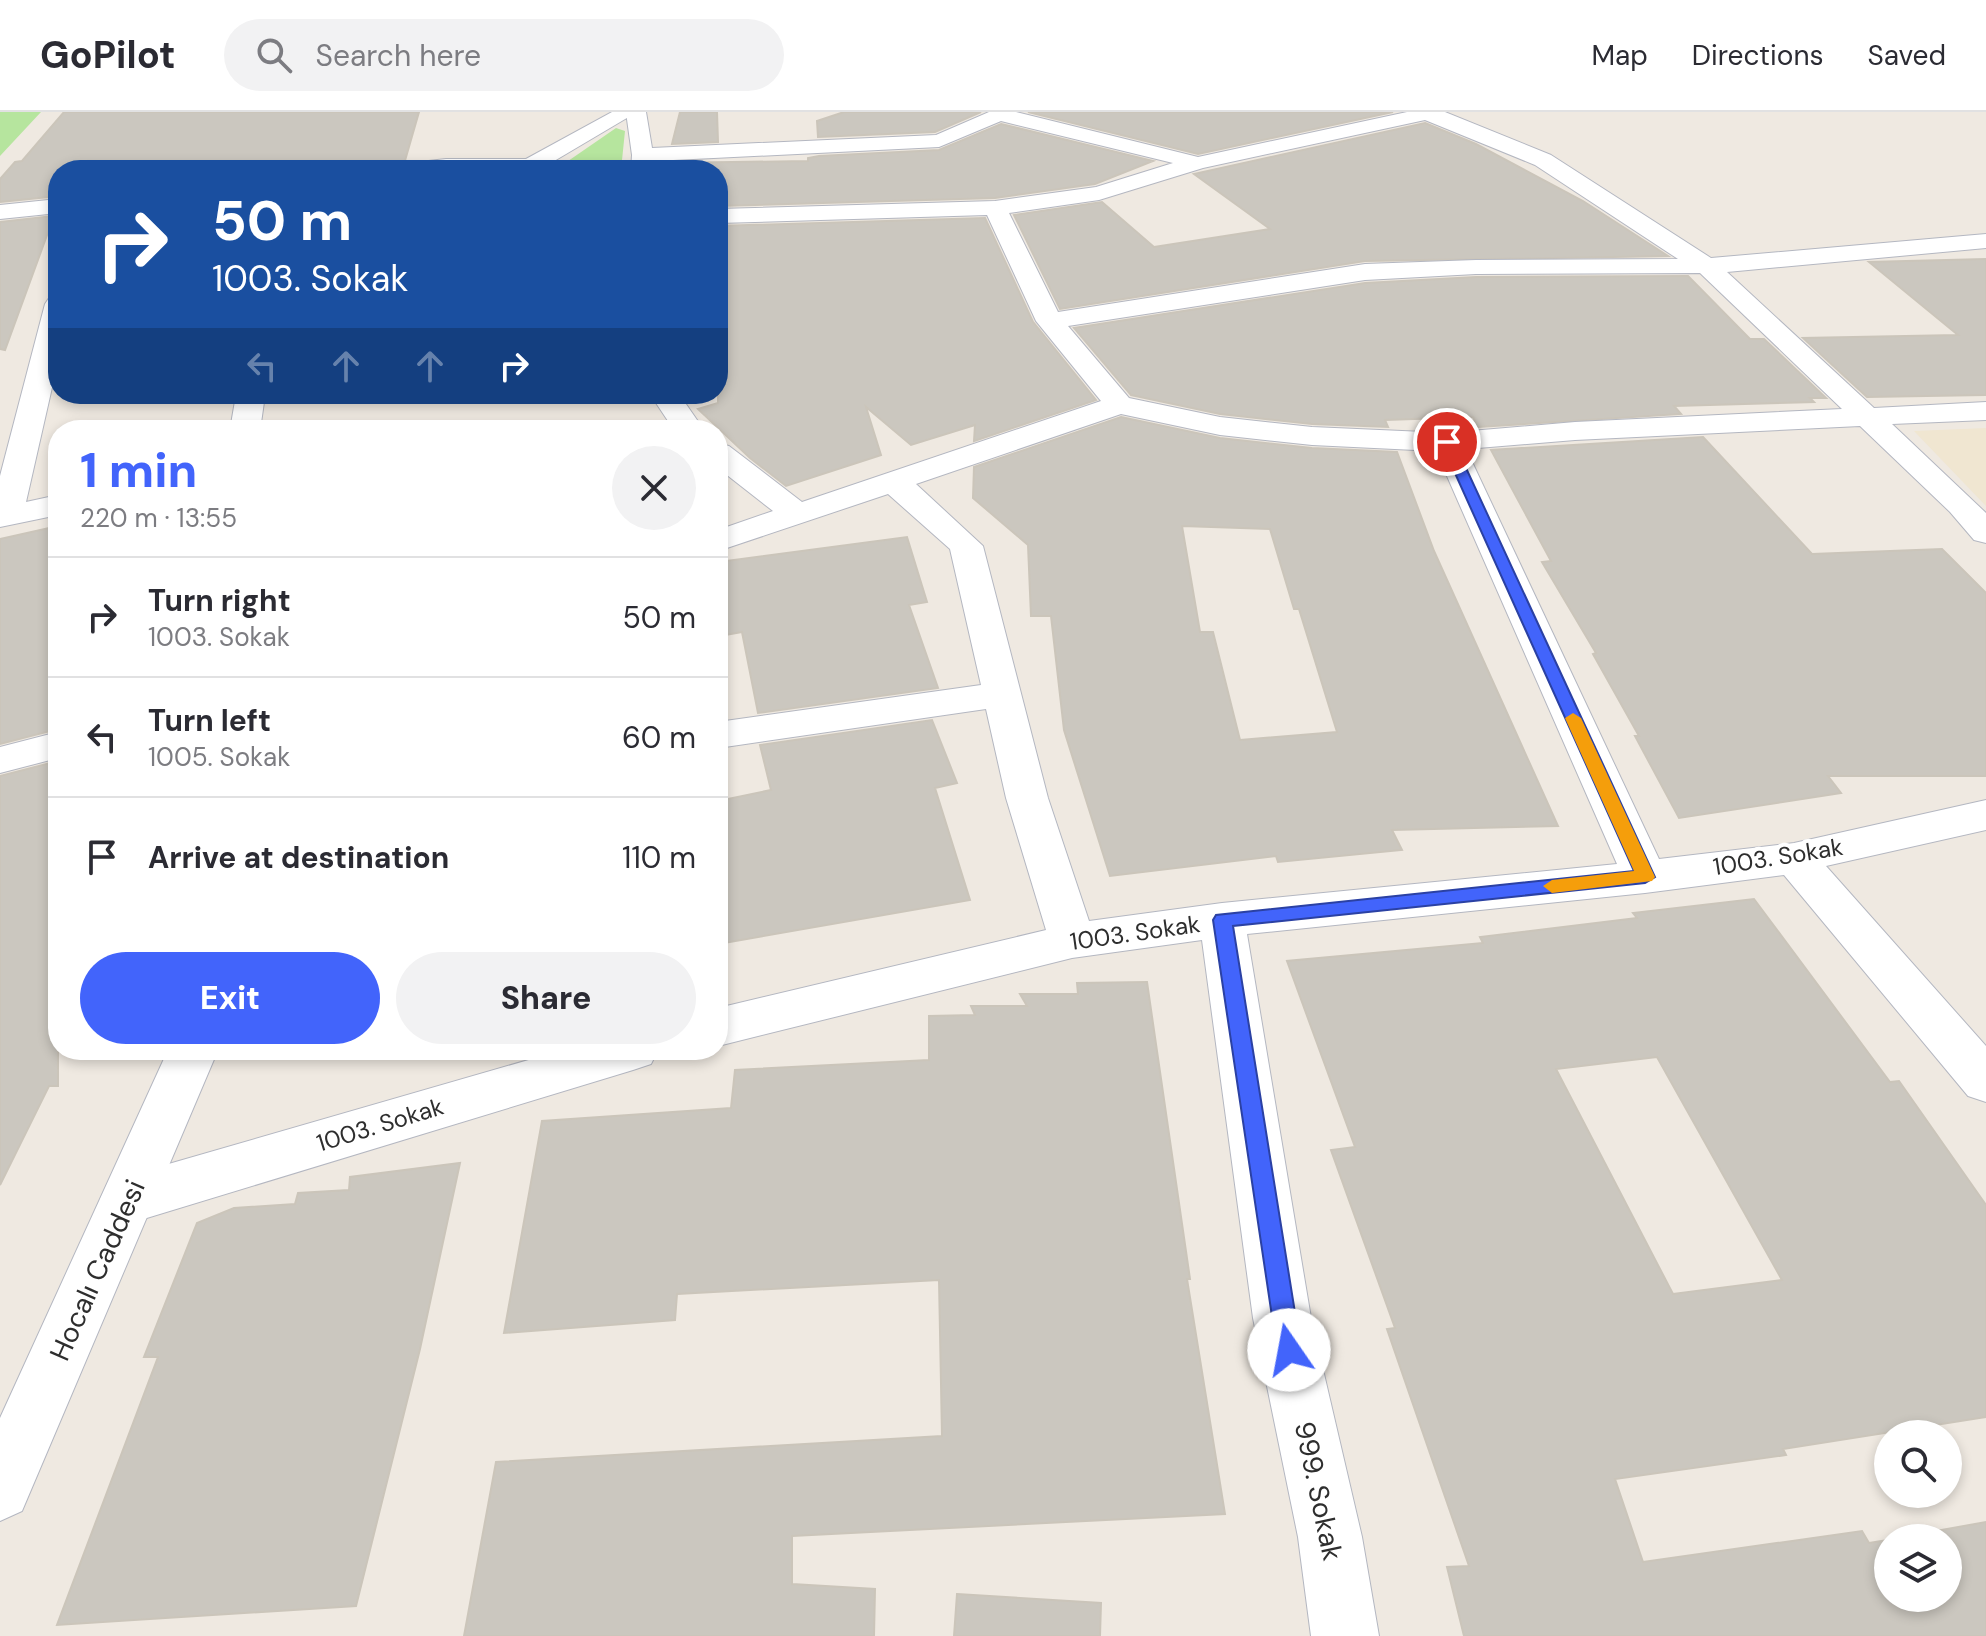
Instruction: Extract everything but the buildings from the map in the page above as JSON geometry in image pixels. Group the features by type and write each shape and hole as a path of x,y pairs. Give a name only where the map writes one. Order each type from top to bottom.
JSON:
{"street":[{"path":"540,160 627,112"},
{"path":"636,112 642,160"},
{"path":"670,160 939,141 1003,113 1198,163"},
{"path":"728,216 995,208 1099,193 1198,163 1431,113 1543,160 1706,266 1961,505 1986,533"},
{"path":"0,212 48,207"},
{"path":"995,208 1049,321 1119,405"},
{"path":"1049,321 1365,272 1476,267 1706,266 1986,241"},
{"path":"48,343 3,517 48,507"},
{"path":"728,538 1119,405 1220,426 1312,436 1447,442 1575,431 1986,411"},
{"path":"1447,442 1645,877"},
{"path":"728,461 797,514"},
{"path":"893,481 966,546 1027,798 1072,941"},
{"path":"728,734 1003,694"},
{"path":"0,760 48,748"},
{"name":"1003. Sokak","path":"728,1025 1072,941 1222,920 1645,877 1794,858 1986,815"},
{"path":"1794,858 1986,1081"},
{"name":"999. Sokak","path":"1222,920 1282,1318 1330,1537 1345,1636"},
{"name":"Hocalı Caddesi","path":"0,1489 189,1060"},
{"name":"1003. Sokak","path":"127,1200 599,1060"}],"shaded area":[{"path":"1986,428 1986,506 1914,431"}],"green space":[{"path":"0,112 41,112 0,156"},
{"path":"616,128 625,131 622,160 570,160"}],"slow traffic":[{"path":"1552,886 1645,877 1573,718"}],"route":[{"path":"1289,1350 1222,920 1645,877 1447,442"}]}
